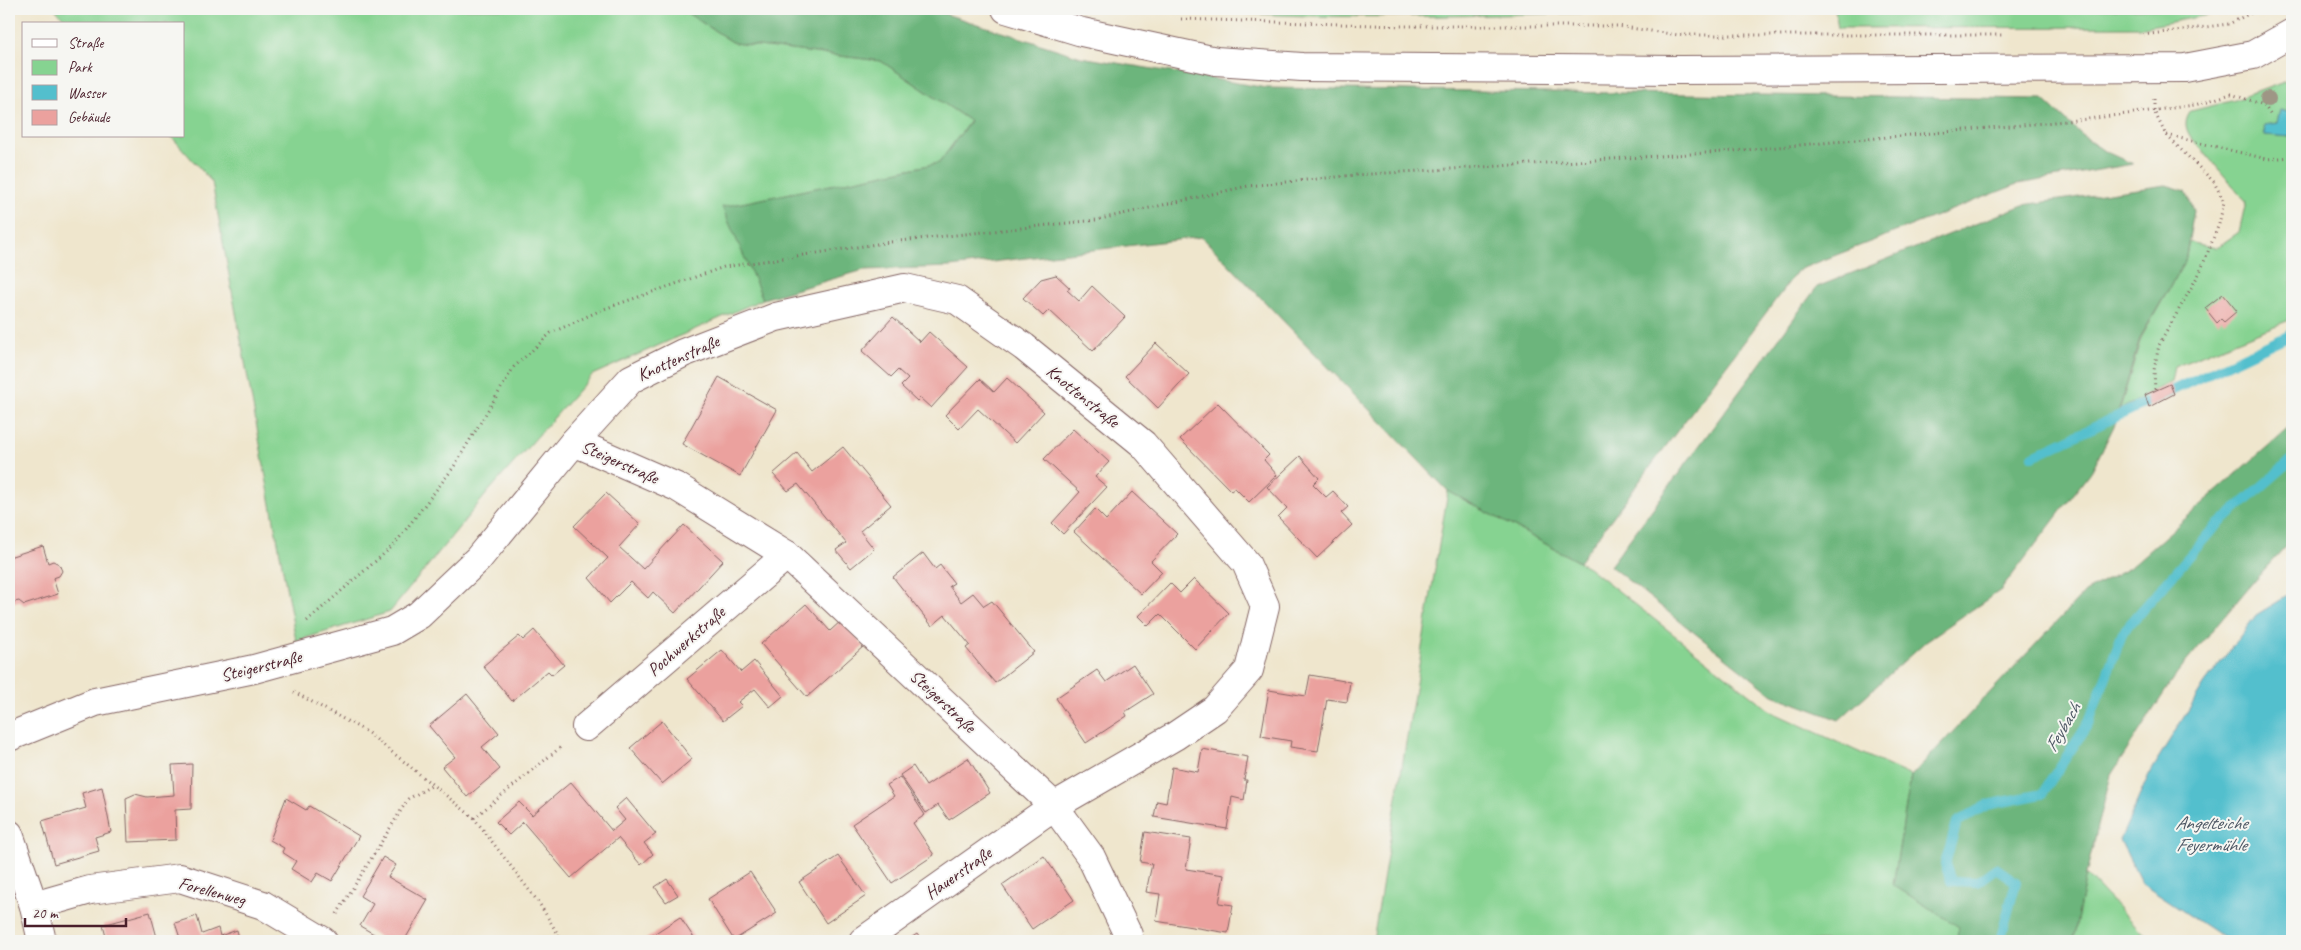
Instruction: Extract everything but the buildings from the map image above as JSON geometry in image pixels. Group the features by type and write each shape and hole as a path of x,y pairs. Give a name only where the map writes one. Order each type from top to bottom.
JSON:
{"street":[{"path":"1006,9 1082,32 1216,61 1302,67 1680,70 2185,68 2253,55 2292,33"},
{"name":"Knottenstraße","path":"574,442 631,379 683,353 776,317 905,288 956,300 1024,347 1143,444 1246,563 1265,606 1249,670 1215,709 1175,736 1054,806"},
{"name":"Steigerstraße","path":"9,737 95,702 254,669 392,631 419,615 478,559 574,442 677,487 787,555 1054,806 1091,857 1128,935 1129,941"},
{"name":"Pochwerkstraße","path":"586,727 787,555"},
{"name":"Hauerstraße","path":"863,941 1054,806"},
{"path":"9,834 34,906 42,941"},
{"name":"Forellenweg","path":"34,906 90,890 180,878 263,905 322,940"}],"path":[{"path":"2133,34 2229,24 2258,9"},
{"path":"1174,18 1404,26 1617,26 1678,35 2006,35"},
{"path":"2153,68 2154,111 2166,135 2214,182 2224,202 2219,224 2200,272 2159,345 2154,370 2155,390"},
{"path":"301,626 394,545 453,468 514,368 551,333 601,310 724,267 890,242 1096,220 1248,186 1345,176 1722,152 2154,111 2195,105 2231,94 2264,105 2272,117"},
{"path":"2166,135 2267,159 2292,157"},
{"path":"254,669 367,732 474,818 539,903 562,941"},
{"path":"474,818 586,727"},
{"path":"322,940 408,799 433,784"}],"green space":[{"path":"55,9 681,9 734,43 881,61 970,121 939,163 723,207 763,299 592,375 488,492 390,612 296,641 212,182 173,138 185,138 185,22 67,22"},
{"path":"681,9 930,9 1081,57 1267,88 2043,99 2081,134 2104,151 2133,164 2018,184 1798,270 1579,562 1448,491 1202,237 950,267 864,270 763,299 722,207 939,163 970,121 881,61 734,43"},
{"path":"1180,9 1587,9 1581,13 1380,17 1230,13"},
{"path":"1835,9 2240,9 2145,27 1838,28"},
{"path":"2292,79 2292,113 2280,110 2277,123 2264,125 2265,135 2292,137 2292,319 2174,366 2171,382 2120,409 2141,338 2185,261 2189,242 2216,248 2239,232 2246,201 2190,136 2186,124 2187,118 2191,111 2235,100"},
{"path":"2166,185 2186,191 2194,211 2185,261 2140,338 2115,424 2092,470 2001,590 1926,641 1839,720 1773,695 1610,566 1817,287 2023,205"},
{"path":"2292,425 2292,539 2177,673 2111,775 2086,874 2073,941 1956,941 1959,927 1893,885 1911,776 2085,592 2129,568"},
{"path":"1448,491 1588,567 1772,712 1911,776 1893,885 1960,927 1956,941 1373,941"},
{"path":"2086,874 2139,930 2157,941 2073,941"}],"water":[{"path":"2280,110 2292,113 2292,137 2265,135 2264,125 2277,123"},
{"name":"Angelteiche Feyermühle","path":"2292,593 2292,941 2228,941 2142,884 2120,840 2151,770 2205,683 2256,615"}],"waterway":[{"path":"2033,456 2292,334"},
{"name":"Feybach","path":"2000,941 2016,882 1996,868 1977,882 1951,881 1945,864 1957,822 1987,805 2042,794 2088,724 2123,632 2212,530 2292,460"}]}
